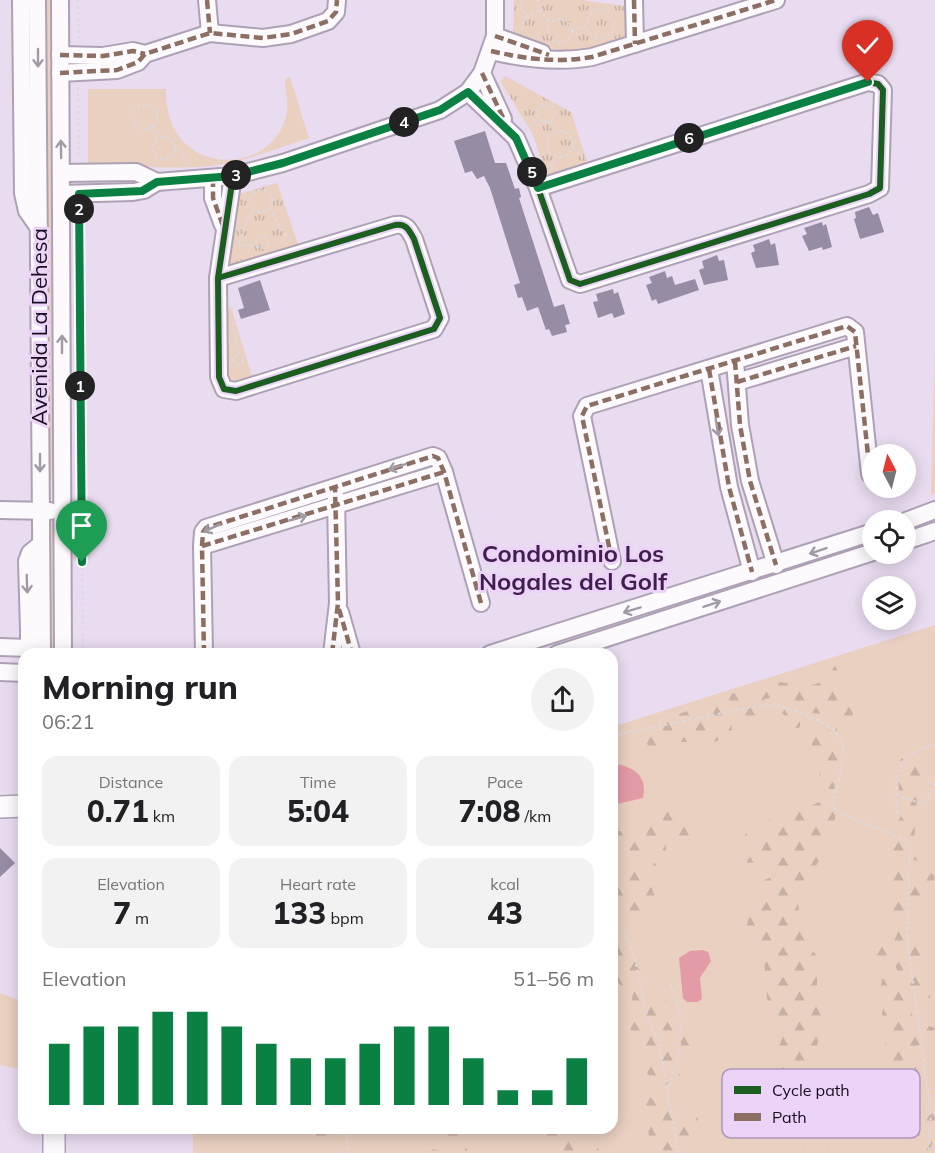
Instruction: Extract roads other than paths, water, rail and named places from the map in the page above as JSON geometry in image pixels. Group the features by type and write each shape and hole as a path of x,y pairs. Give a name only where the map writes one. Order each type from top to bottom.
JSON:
{"main road":[{"path":"0,807 18,806"},
{"path":"54,1134 54,1153"}],"street":[{"path":"21,0 23,193 27,211 39,228"},
{"name":"Avenida La Dehesa","path":"34,648 41,544 37,0"},
{"name":"Avenida La Dehesa","path":"60,0 63,648"},
{"path":"207,0 210,33"},
{"path":"60,55 79,64 128,66 146,54 210,33 263,38 291,34 328,21 336,12 337,0"},
{"path":"61,194 142,191 157,182 232,176 283,163 440,110 468,92 482,73 493,43 495,0"},
{"path":"634,0 635,44"},
{"path":"493,43 566,62 592,57 776,0"},
{"path":"60,73 79,64"},
{"path":"482,73 538,188 570,280 585,284 869,194 880,188 883,90 878,84 868,82 538,188"},
{"path":"468,92 511,131"},
{"path":"106,172 111,183 108,193"},
{"path":"61,173 136,172 157,182"},
{"path":"218,278 395,225 403,225 409,229 414,239 439,314 439,322 434,329 230,391 224,389 219,381 218,278 223,226 232,176"},
{"path":"213,178 213,198 223,226"},
{"path":"612,561 589,460 582,416 584,408 845,326 855,332 867,444"},
{"path":"737,382 856,346"},
{"path":"735,361 740,425 750,481 776,565"},
{"path":"709,369 729,487 752,572"},
{"path":"204,648 202,546 203,532 206,528 433,456 438,458 444,472 481,603"},
{"path":"202,546 336,507 444,472"},
{"path":"333,648 338,603 335,488"},
{"path":"0,510 63,512"},
{"path":"916,517 931,512 934,532 916,538"},
{"path":"536,647 862,536"},
{"path":"575,648 862,556"},
{"path":"338,603 350,648"},
{"path":"0,647 18,650"},
{"path":"0,672 18,673"}],"district":[{"name":"Condominio Los Nogales del Golf","path":"573,567"}]}
